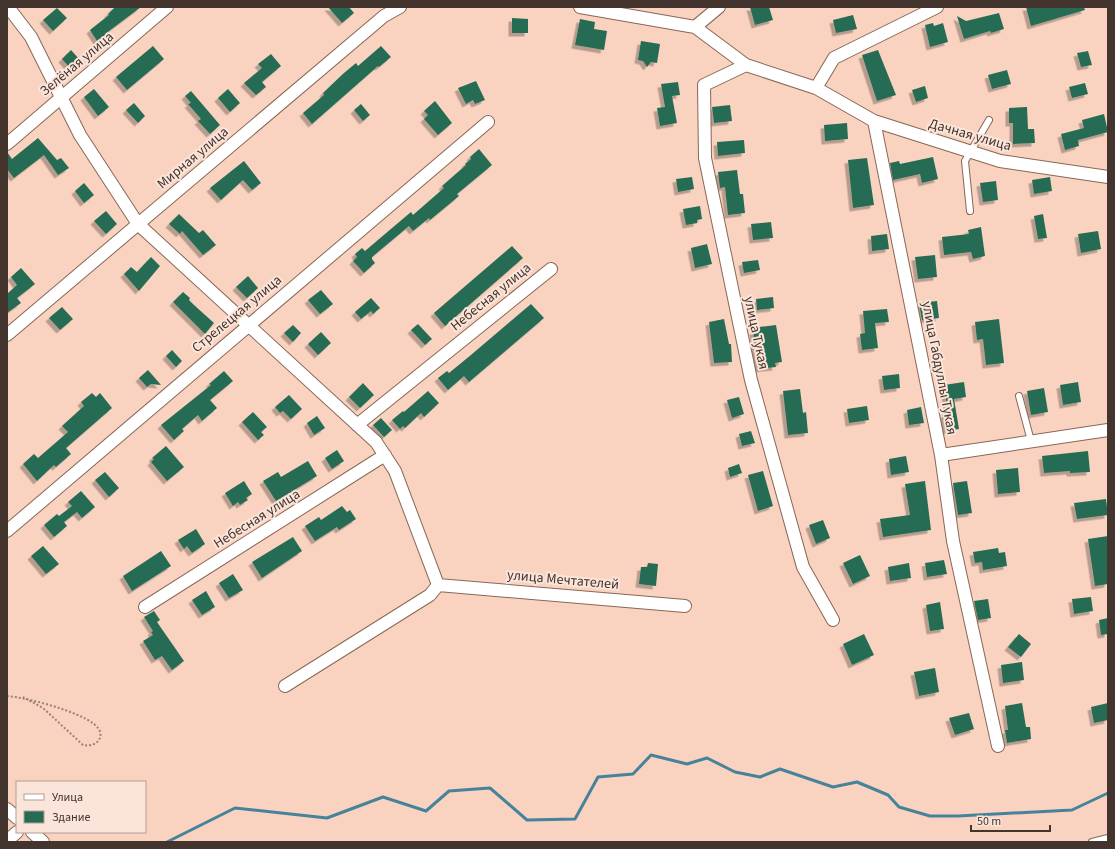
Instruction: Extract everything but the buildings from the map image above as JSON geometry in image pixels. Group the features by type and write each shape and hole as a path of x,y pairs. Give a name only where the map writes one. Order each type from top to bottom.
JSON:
{"street":[{"path":"8,7 31,37 80,135 138,224 376,442 395,471 438,585 430,595 285,686"},
{"name":"Зелёная улица","path":"7,144 168,7"},
{"name":"Мирная улица","path":"7,335 384,16 400,7"},
{"path":"580,7 695,27 719,7"},
{"path":"816,88 834,58 937,7"},
{"name":"Дачная улица","path":"695,27 746,65 816,88 874,121 1000,161 1108,177"},
{"name":"улица Тукая","path":"746,65 704,85 705,158 751,380 759,410 803,567 833,620"},
{"name":"улица Габдуллы Тукая","path":"874,121 941,455 1108,430"},
{"name":"Стрелецкая улица","path":"7,531 247,325 488,122"},
{"name":"Небесная улица","path":"357,424 551,269"},
{"path":"941,455 953,541 998,746"},
{"name":"Небесная улица","path":"145,607 385,456"},
{"name":"улица Мечтателей","path":"438,585 685,606"},
{"path":"7,809 16,817"},
{"path":"7,842 16,833"},
{"path":"33,833 44,842"}],"lane":[{"path":"970,212 965,161 988,120"},
{"path":"1019,396 1031,441"},
{"path":"1092,842 1108,838"}],"path":[{"path":"7,696 23,697 85,718 100,730 100,737 97,743 90,746 83,745 43,708 23,697"}],"waterway":[{"path":"167,842 235,808 327,818 383,797 426,811 449,791 490,788 527,820 575,819 598,777 633,774 651,755 687,764 707,758 735,772 760,777 780,769 833,787 857,782 888,795 899,807 930,816 1072,810 1108,793"}]}
